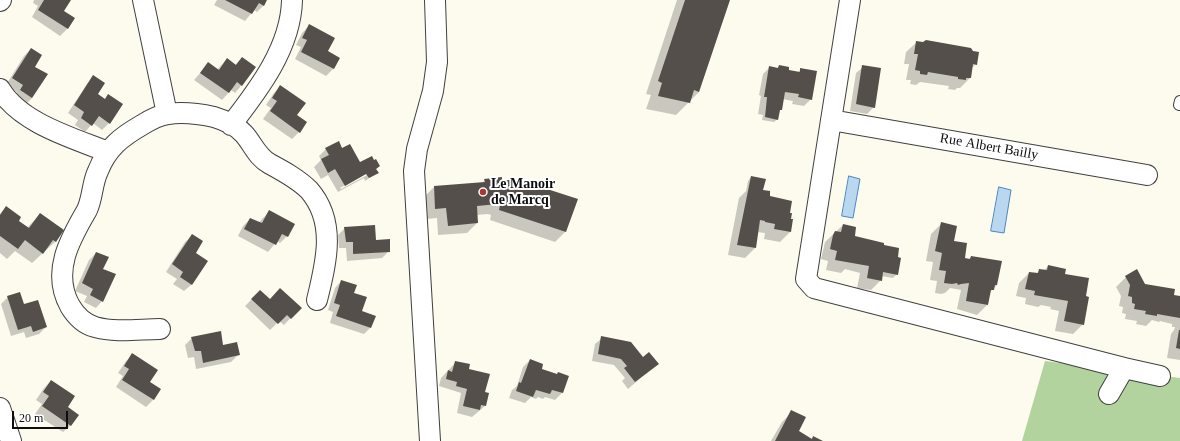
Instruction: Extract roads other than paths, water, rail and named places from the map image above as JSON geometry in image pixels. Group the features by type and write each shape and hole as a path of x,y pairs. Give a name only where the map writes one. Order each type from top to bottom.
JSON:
{"street":[{"path":"143,0 167,114"},
{"path":"231,125 256,92 275,60 287,31 292,0"},
{"path":"430,441 414,171 417,149 434,91 438,62 435,0"},
{"path":"850,0 806,278 814,288 1160,376"},
{"path":"0,89 9,102 25,116 65,135 108,152"},
{"path":"160,329 116,330 96,327 82,321 72,310 65,296 62,268 64,257 72,236 88,208 97,172 108,152 123,136 152,119 167,114 208,116 223,120 243,133 264,161 290,175 308,190 321,210 327,232 328,244 325,268 317,300"},
{"name":"Rue Albert Bailly","path":"831,120 1147,175"},
{"path":"1109,394 1124,368"},
{"path":"0,408 11,441"}],"water":[{"path":"849,176 860,179 853,218 842,216"},
{"path":"999,187 1011,190 1004,233 991,231"}],"place":[{"name":"Le Manoir de Marcq","path":"483,192"}]}
